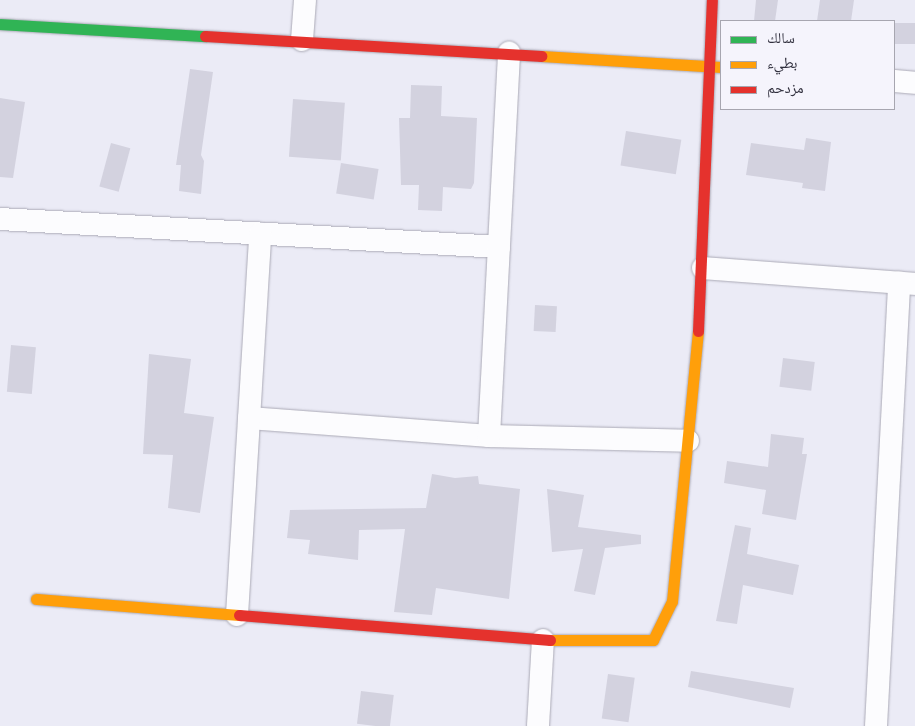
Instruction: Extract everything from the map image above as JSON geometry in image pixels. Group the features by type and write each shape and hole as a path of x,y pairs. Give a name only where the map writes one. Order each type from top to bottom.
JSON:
{"street":[{"path":"302,40 305,0"},
{"path":"36,599 543,640 653,640 672,601 688,441 703,268 715,66 712,0"},
{"path":"0,24 302,40 715,66"},
{"path":"489,436 509,53"},
{"path":"895,81 915,83"},
{"path":"0,219 499,247"},
{"path":"237,615 260,234"},
{"path":"703,268 907,284 876,726"},
{"path":"249,418 489,436 688,441"},
{"path":"538,726 543,640"}],"building":[{"path":"756,0 778,0 775,20 754,20"},
{"path":"820,0 854,0 851,20 817,20"},
{"path":"895,23 915,23 915,44 895,44"},
{"path":"190,69 213,72 201,155 204,161 201,194 179,191 181,165 176,165"},
{"path":"411,85 442,86 441,116 477,118 474,183 471,189 443,187 442,211 418,210 419,185 401,185 399,118 410,118"},
{"path":"0,98 25,102 13,178 0,177"},
{"path":"293,99 345,103 341,160 289,157"},
{"path":"626,131 681,140 676,174 621,166"},
{"path":"806,138 831,142 825,191 802,188 803,183 746,175 751,143 804,150"},
{"path":"111,143 130,148 119,192 99,186"},
{"path":"341,163 379,169 374,200 336,194"},
{"path":"535,305 557,306 556,332 534,331"},
{"path":"11,345 36,347 32,394 7,392"},
{"path":"149,354 191,359 184,413 214,417 200,513 168,508 173,455 143,454"},
{"path":"783,358 815,362 811,391 779,387"},
{"path":"771,434 804,438 802,454 807,454 796,520 762,514 766,490 724,483 727,461 768,467"},
{"path":"432,474 455,478 478,476 479,484 520,489 509,599 436,588 432,615 394,612 405,529 359,530 358,560 308,554 310,540 287,538 290,510 426,508"},
{"path":"547,489 584,495 578,527 641,535 641,544 605,548 595,595 574,591 583,549 552,552"},
{"path":"735,525 751,528 747,554 799,565 793,595 743,585 737,624 716,621"},
{"path":"691,671 794,688 790,708 688,687"},
{"path":"608,674 635,678 628,722 602,719"},
{"path":"361,691 394,695 390,726 357,724"}],"traffic: fast":[{"path":"0,24 205,36"}],"traffic: slow":[{"path":"541,56 720,67"},
{"path":"550,640 653,640 672,601 698,331"},
{"path":"36,599 239,615"}],"traffic: jam":[{"path":"698,331 712,0"},
{"path":"205,36 541,56"},
{"path":"239,615 550,640"}]}
